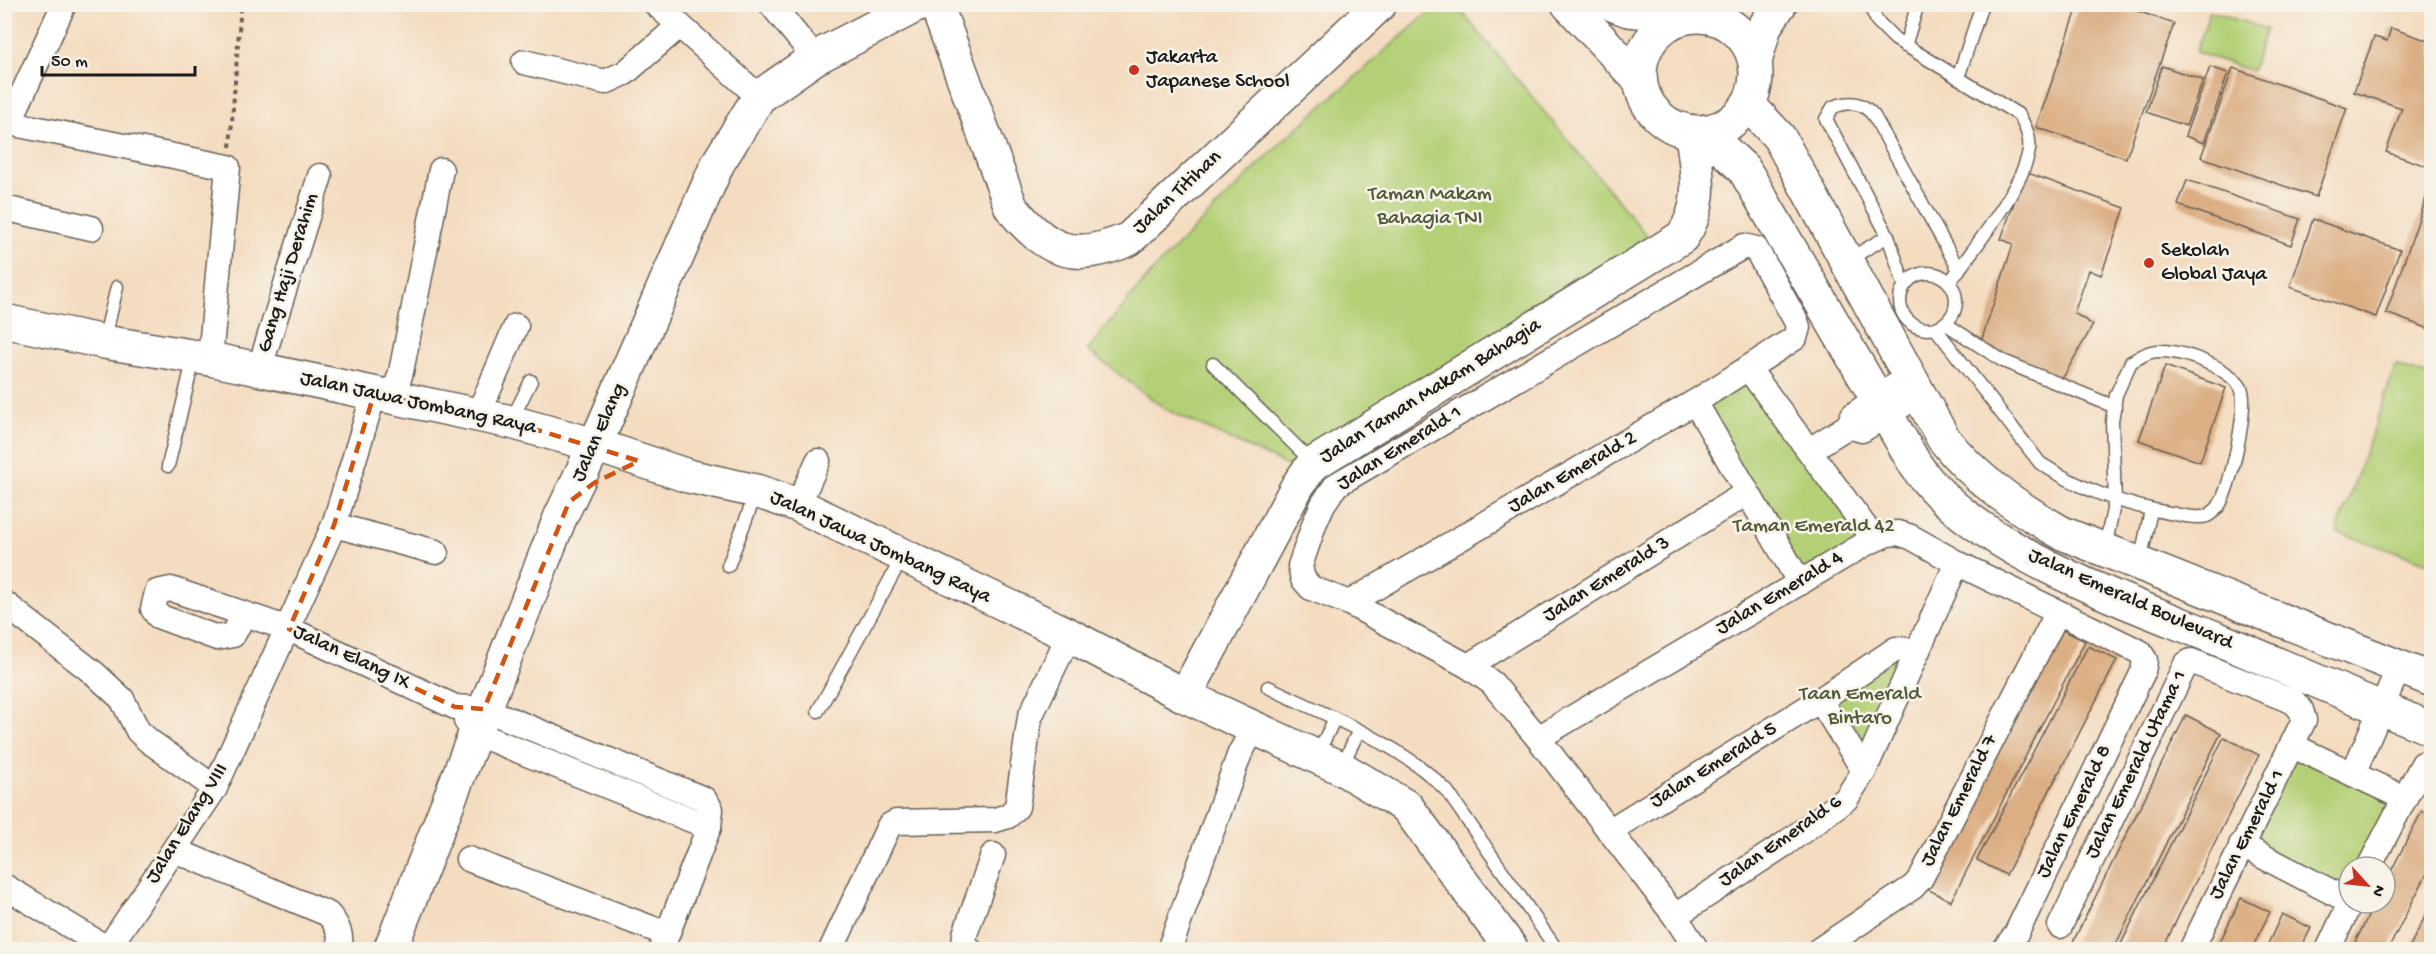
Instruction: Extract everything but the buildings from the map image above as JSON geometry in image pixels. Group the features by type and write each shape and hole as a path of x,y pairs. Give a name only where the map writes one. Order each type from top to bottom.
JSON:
{"main road":[{"name":"Jalan Elang","path":"390,950 471,716 595,445 718,163 759,97 815,58 919,4"},
{"name":"Jalan Titihan","path":"936,4 1011,207 1025,225 1039,236 1059,248 1081,253 1106,249 1129,239 1380,4"},
{"path":"1568,4 1640,81"},
{"path":"1612,4 1628,10 1698,16 1730,25 1742,35 1755,62"},
{"path":"1745,4 1667,25 1648,43 1640,68 1640,81 1645,99 1655,114 1669,125 1698,133 1722,128 1737,118 1748,104 1754,91 1755,62 1765,26 1780,4"},
{"name":"Jalan Emerald Boulevard","path":"1748,104 1779,137 1943,438 1970,469 2028,514 2062,533 2139,566 2432,680"},
{"name":"Jalan Emerald Boulevard","path":"1698,133 1744,169 1924,479 1961,511 2007,543 2073,579 2432,729"},
{"name":"Jalan Taman Makam Bahagia","path":"1185,696 1298,485 1314,464 1682,237 1696,212 1699,198 1698,133"},
{"path":"1699,198 1712,180 1722,174 1744,169 1747,159 1760,144 1779,137"},
{"name":"Jalan Jawa Jombang Raya","path":"4,321 104,342 202,357 511,422 595,445 688,476 756,491 798,505 902,558 1069,635 1185,696 1328,762 1407,807 1512,950"},
{"path":"568,502 594,483 639,461"}],"street":[{"path":"64,4 7,123 228,167 202,357"},
{"path":"656,4 759,97"},
{"path":"771,4 815,58"},
{"path":"524,62 604,82 625,73 679,26"},
{"name":"Jalan Elang VIII","path":"108,949 215,788 289,629 334,525 383,396 401,372 441,170"},
{"name":"Gang Haji Derahim","path":"259,370 320,176"},
{"path":"4,208 92,228"},
{"name":"Jalan Emerald 1","path":"1697,950 1675,916 1610,831 1492,683 1468,666 1350,603 1311,588 1303,579 1300,566 1323,504 1336,485 1744,246 1756,249 1763,260 1796,321 1798,327 1795,338"},
{"path":"478,415 516,326"},
{"name":"Jalan Emerald 2","path":"1350,603 1695,402 1795,338"},
{"path":"1748,368 1874,539"},
{"path":"1810,450 1848,426 1862,430 1881,406 1914,385"},
{"path":"1695,402 1745,494 1800,584"},
{"path":"798,505 818,460"},
{"name":"Jalan Emerald 3","path":"1468,666 1745,494"},
{"path":"334,525 436,552"},
{"name":"Jalan Emerald 4","path":"1538,738 1874,539 1898,533 1911,537 2056,614 2140,652 2145,660 2143,672"},
{"path":"1914,655 1957,563"},
{"path":"4,603 95,674 122,699 138,731 148,741 215,788"},
{"name":"Jalan Emerald 7","path":"1819,950 1917,884 2056,614"},
{"name":"Jalan Elang IX","path":"244,615 289,629 471,716 704,799 711,810 709,826 664,942"},
{"path":"831,950 889,826 896,822 995,820 1008,816 1017,807 1030,717 1069,635"},
{"name":"Jalan Emerald 5","path":"1610,831 1820,700 1896,649 1909,650 1914,655"},
{"name":"Jalan Emerald 6","path":"1675,916 1785,844 1846,799 1864,771 1914,655"},
{"name":"Jalan Emerald Utama 1","path":"2060,926 2188,661 2294,702 2301,710 2304,720"},
{"path":"2346,771 2392,664"},
{"name":"Jalan Emerald 8","path":"2004,950 2016,934 2143,672"},
{"path":"1820,700 1864,771"},
{"name":"Jalan Emerald 1","path":"2191,950 2304,720"},
{"path":"1169,950 1240,753 1254,728"},
{"path":"2293,746 2404,798"},
{"path":"2375,855 2423,764 2431,762"},
{"path":"2241,845 2337,895"},
{"path":"174,850 328,914 339,932 341,943 339,950"},
{"path":"970,950 964,944 965,934 993,855"},
{"path":"468,859 664,942"},
{"path":"4,886 108,949"},
{"path":"2328,950 2344,915"}],"lane":[{"path":"1869,4 1877,21 1905,45 2019,115 2028,130 2030,149 2020,178 1950,282"},
{"path":"1905,45 1918,4"},
{"path":"1958,78 1982,4"},
{"path":"1959,270 1868,108 1852,102 1833,107 1826,119 1888,236 1904,284 1899,301 1904,318 1918,328 1941,327 2002,361 2115,407"},
{"path":"1846,260 1888,236"},
{"path":"1904,284 1918,273 1936,273 1950,282 1956,292 1957,304 1953,315 1941,327"},
{"path":"104,342 117,287"},
{"path":"1941,327 2040,463 2056,474 2115,501 2151,510 2185,516 2206,516 2218,508 2244,412 2241,388 2220,368 2180,354 2153,352 2131,362 2116,394 2112,421 2115,501 2104,552"},
{"path":"168,466 202,357"},
{"path":"1213,364 1314,464"},
{"path":"511,422 531,381"},
{"path":"728,566 756,491"},
{"path":"2139,566 2151,510"},
{"path":"818,711 902,558"},
{"path":"1268,687 1426,769 1447,791 1557,950"},
{"path":"1328,762 1334,720"},
{"path":"1328,762 1358,732"}],"path":[{"path":"228,167 241,4"}],"highlighted area":[{"path":"374,394 511,422 639,461 594,483 569,502 560,518 484,709 455,707 289,629 334,525"}],"green space":[{"name":"Taman Makam Bahagia TNI","path":"1437,5 1456,5 1652,242 1294,469 1167,410 1087,350 1155,268 1287,137"},
{"path":"2210,11 2266,29 2252,71 2196,52"},
{"path":"2396,365 2431,377 2431,564 2337,532"},
{"name":"Taman Emerald 42","path":"1748,368 1874,539 1800,583 1695,402"},
{"name":"Taan Emerald Bintaro","path":"1896,649 1914,655 1864,771 1820,700"},
{"path":"2293,746 2404,798 2375,855 2337,855 2337,895 2241,845"}],"place":[{"name":"Jakarta Japanese School","path":"1134,70"},
{"name":"Sekolah Global Jaya","path":"2149,263"}]}
